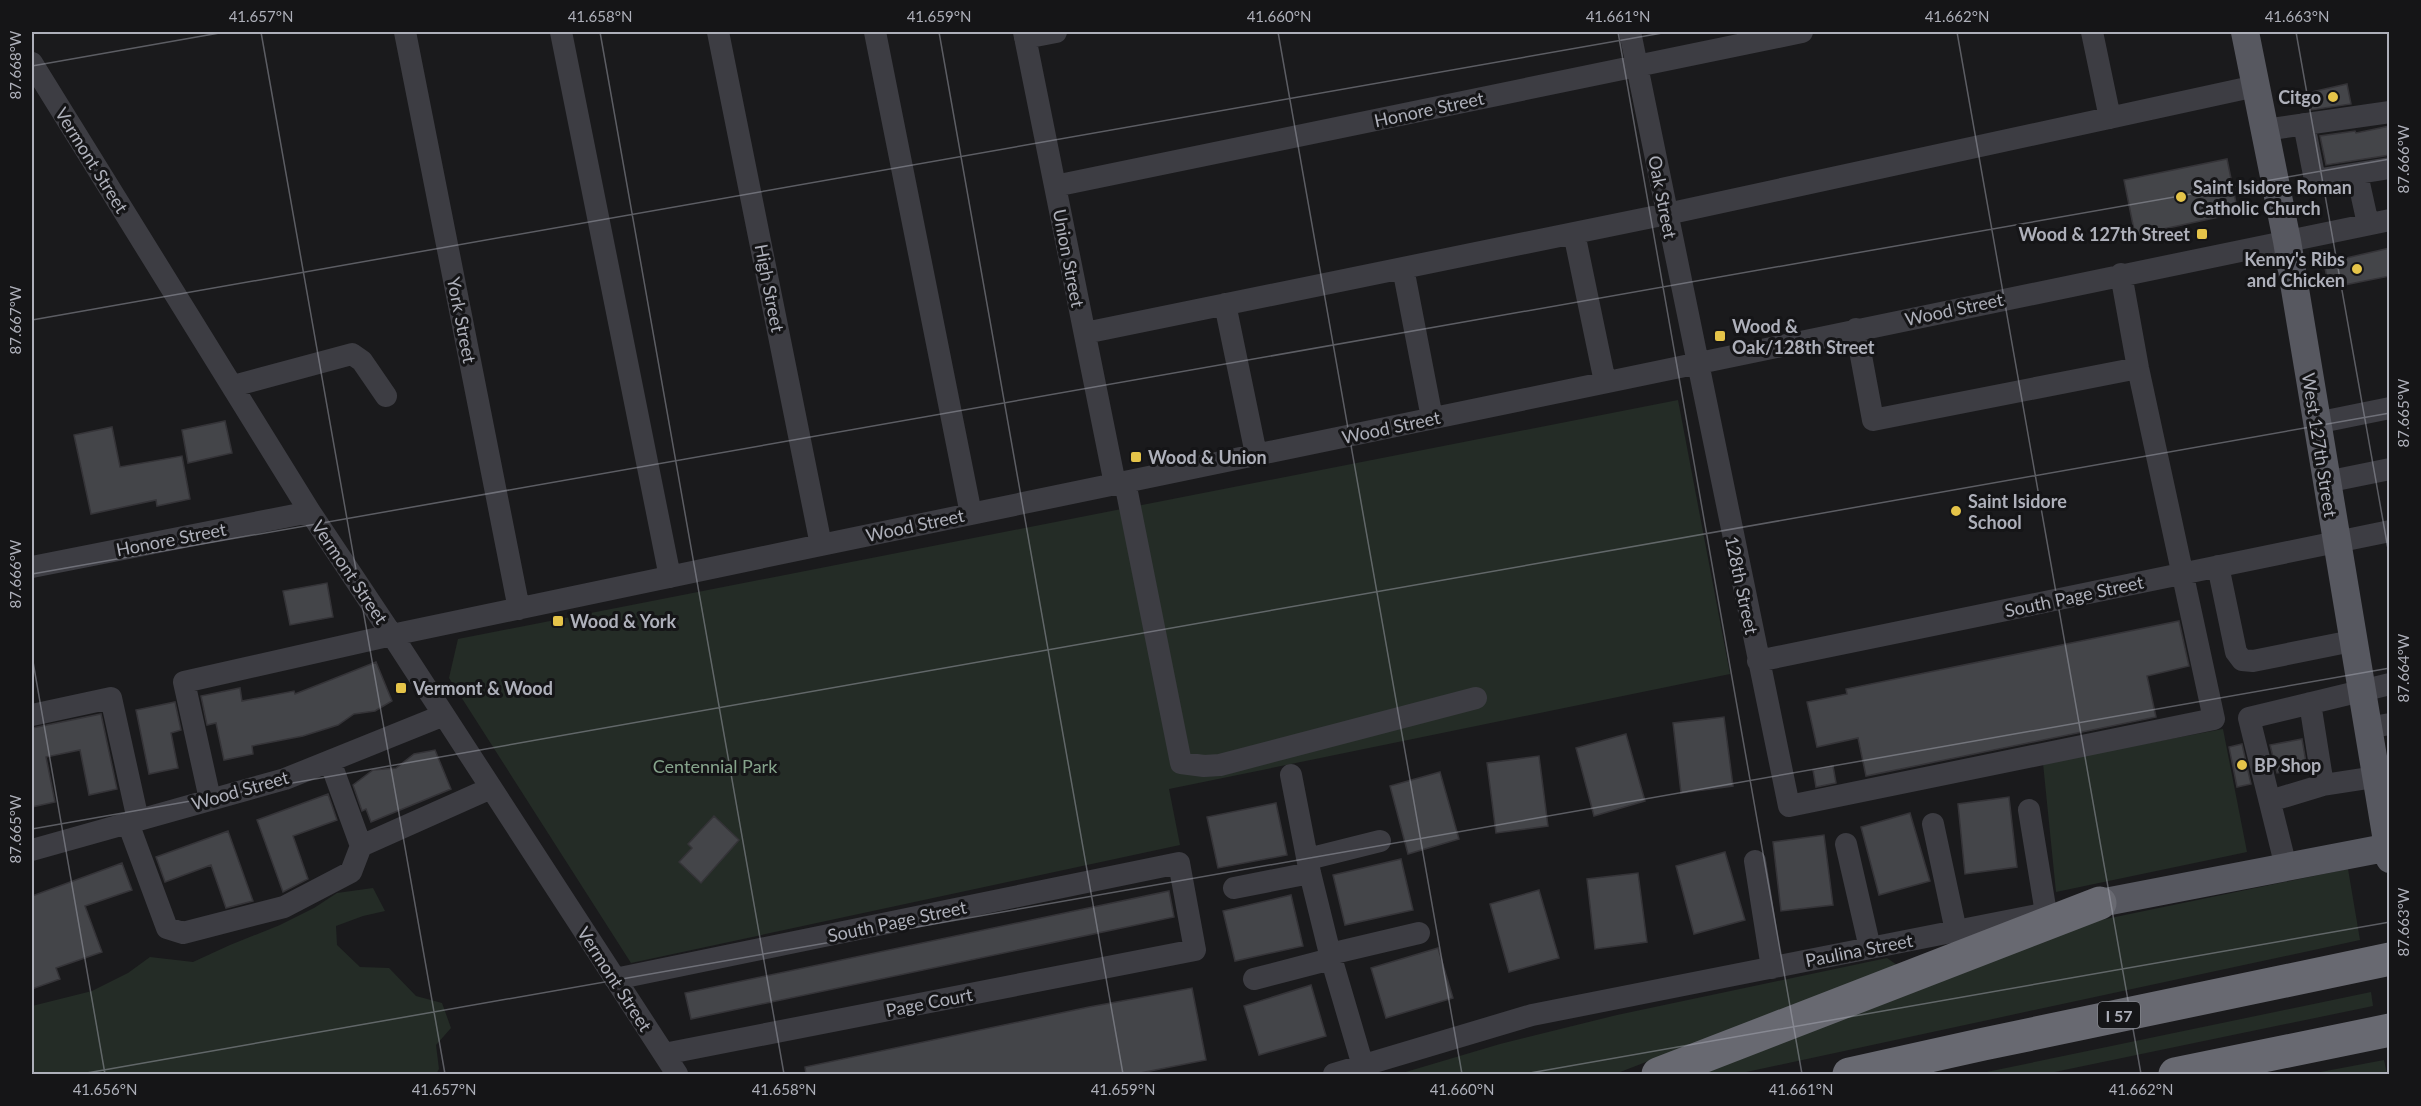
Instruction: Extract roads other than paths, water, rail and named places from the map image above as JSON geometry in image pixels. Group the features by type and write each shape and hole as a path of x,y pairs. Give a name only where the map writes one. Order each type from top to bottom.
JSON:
{"highway":[{"path":"1658,1074 2100,903"},
{"name":"I 57","path":"1849,1074 1995,1041 2390,959"},
{"path":"2175,1074 2390,1030"}],"main road":[{"name":"West 127th Street","path":"2245,32 2287,241 2361,690 2378,726 2375,777 2389,851"},
{"name":"Paulina Street","path":"2100,903 2286,867 2389,851"}],"street":[{"name":"York Street","path":"405,32 519,609"},
{"path":"561,32 670,577"},
{"name":"High Street","path":"718,32 821,545"},
{"path":"875,32 971,514"},
{"path":"1025,35 1056,32"},
{"name":"Oak Street","path":"1630,32 1696,363"},
{"name":"Honore Street","path":"1055,186 1802,32"},
{"path":"2092,32 2110,118"},
{"name":"Union Street","path":"1025,35 1085,333 1181,763 1204,766 1220,765 1476,698"},
{"name":"Vermont Street","path":"32,63 310,512 677,1074"},
{"path":"1085,333 1667,214 2256,86"},
{"path":"2265,130 2390,112"},
{"path":"2304,124 2315,180 2390,168"},
{"path":"2357,174 2379,222"},
{"name":"Wood Street","path":"210,799 184,682 392,635 821,545 2379,222"},
{"path":"1574,233 1605,382"},
{"path":"1403,268 1432,418"},
{"path":"2121,274 2138,368 2182,574"},
{"path":"1225,304 1256,454"},
{"path":"1856,329 1873,420 2138,368"},
{"path":"233,387 352,354 362,361 386,396"},
{"name":"128th Street","path":"1696,363 1789,806 2214,719 2182,574"},
{"path":"2316,423 2390,408"},
{"path":"2326,482 2390,469"},
{"name":"Honore Street","path":"32,567 310,512"},
{"name":"South Page Street","path":"1758,660 2390,531"},
{"path":"2218,566 2236,652 2242,660 2253,661 2352,641"},
{"path":"2286,867 2249,718 2390,684"},
{"path":"32,715 111,698 133,821 167,928 183,933 284,907 351,872 361,846 330,761"},
{"path":"2310,703 2323,785"},
{"name":"Wood Street","path":"32,850 285,779 444,715"},
{"path":"1291,775 1309,866 1331,956 1363,1066"},
{"path":"2270,801 2323,785 2375,777"},
{"path":"361,846 491,788"},
{"path":"2029,810 2046,913"},
{"path":"1933,824 1956,931"},
{"path":"1234,888 1309,866 1380,841"},
{"path":"1846,844 1870,948"},
{"path":"1755,861 1772,968"},
{"name":"South Page Street","path":"615,979 1179,863 1196,950"},
{"name":"Paulina Street","path":"1334,1074 1532,1015 2100,903"},
{"path":"1254,980 1331,956 1419,933"},
{"name":"Page Court","path":"663,1054 1196,950"}],"place":[{"name":"Citgo","path":"2333,97"},
{"name":"Saint Isidore Roman Catholic Church","path":"2181,197"},
{"name":"Wood & 127th Street","path":"2202,234"},
{"name":"Kenny's Ribs and Chicken","path":"2357,269"},
{"name":"Wood & Oak/128th Street","path":"1720,336"},
{"name":"Wood & Union","path":"1136,457"},
{"name":"Saint Isidore School","path":"1956,511"},
{"name":"Wood & York","path":"558,621"},
{"name":"Vermont & Wood","path":"401,688"},
{"name":"BP Shop","path":"2242,765"}],"park label":[{"name":"Centennial Park","path":"715,766"}]}
